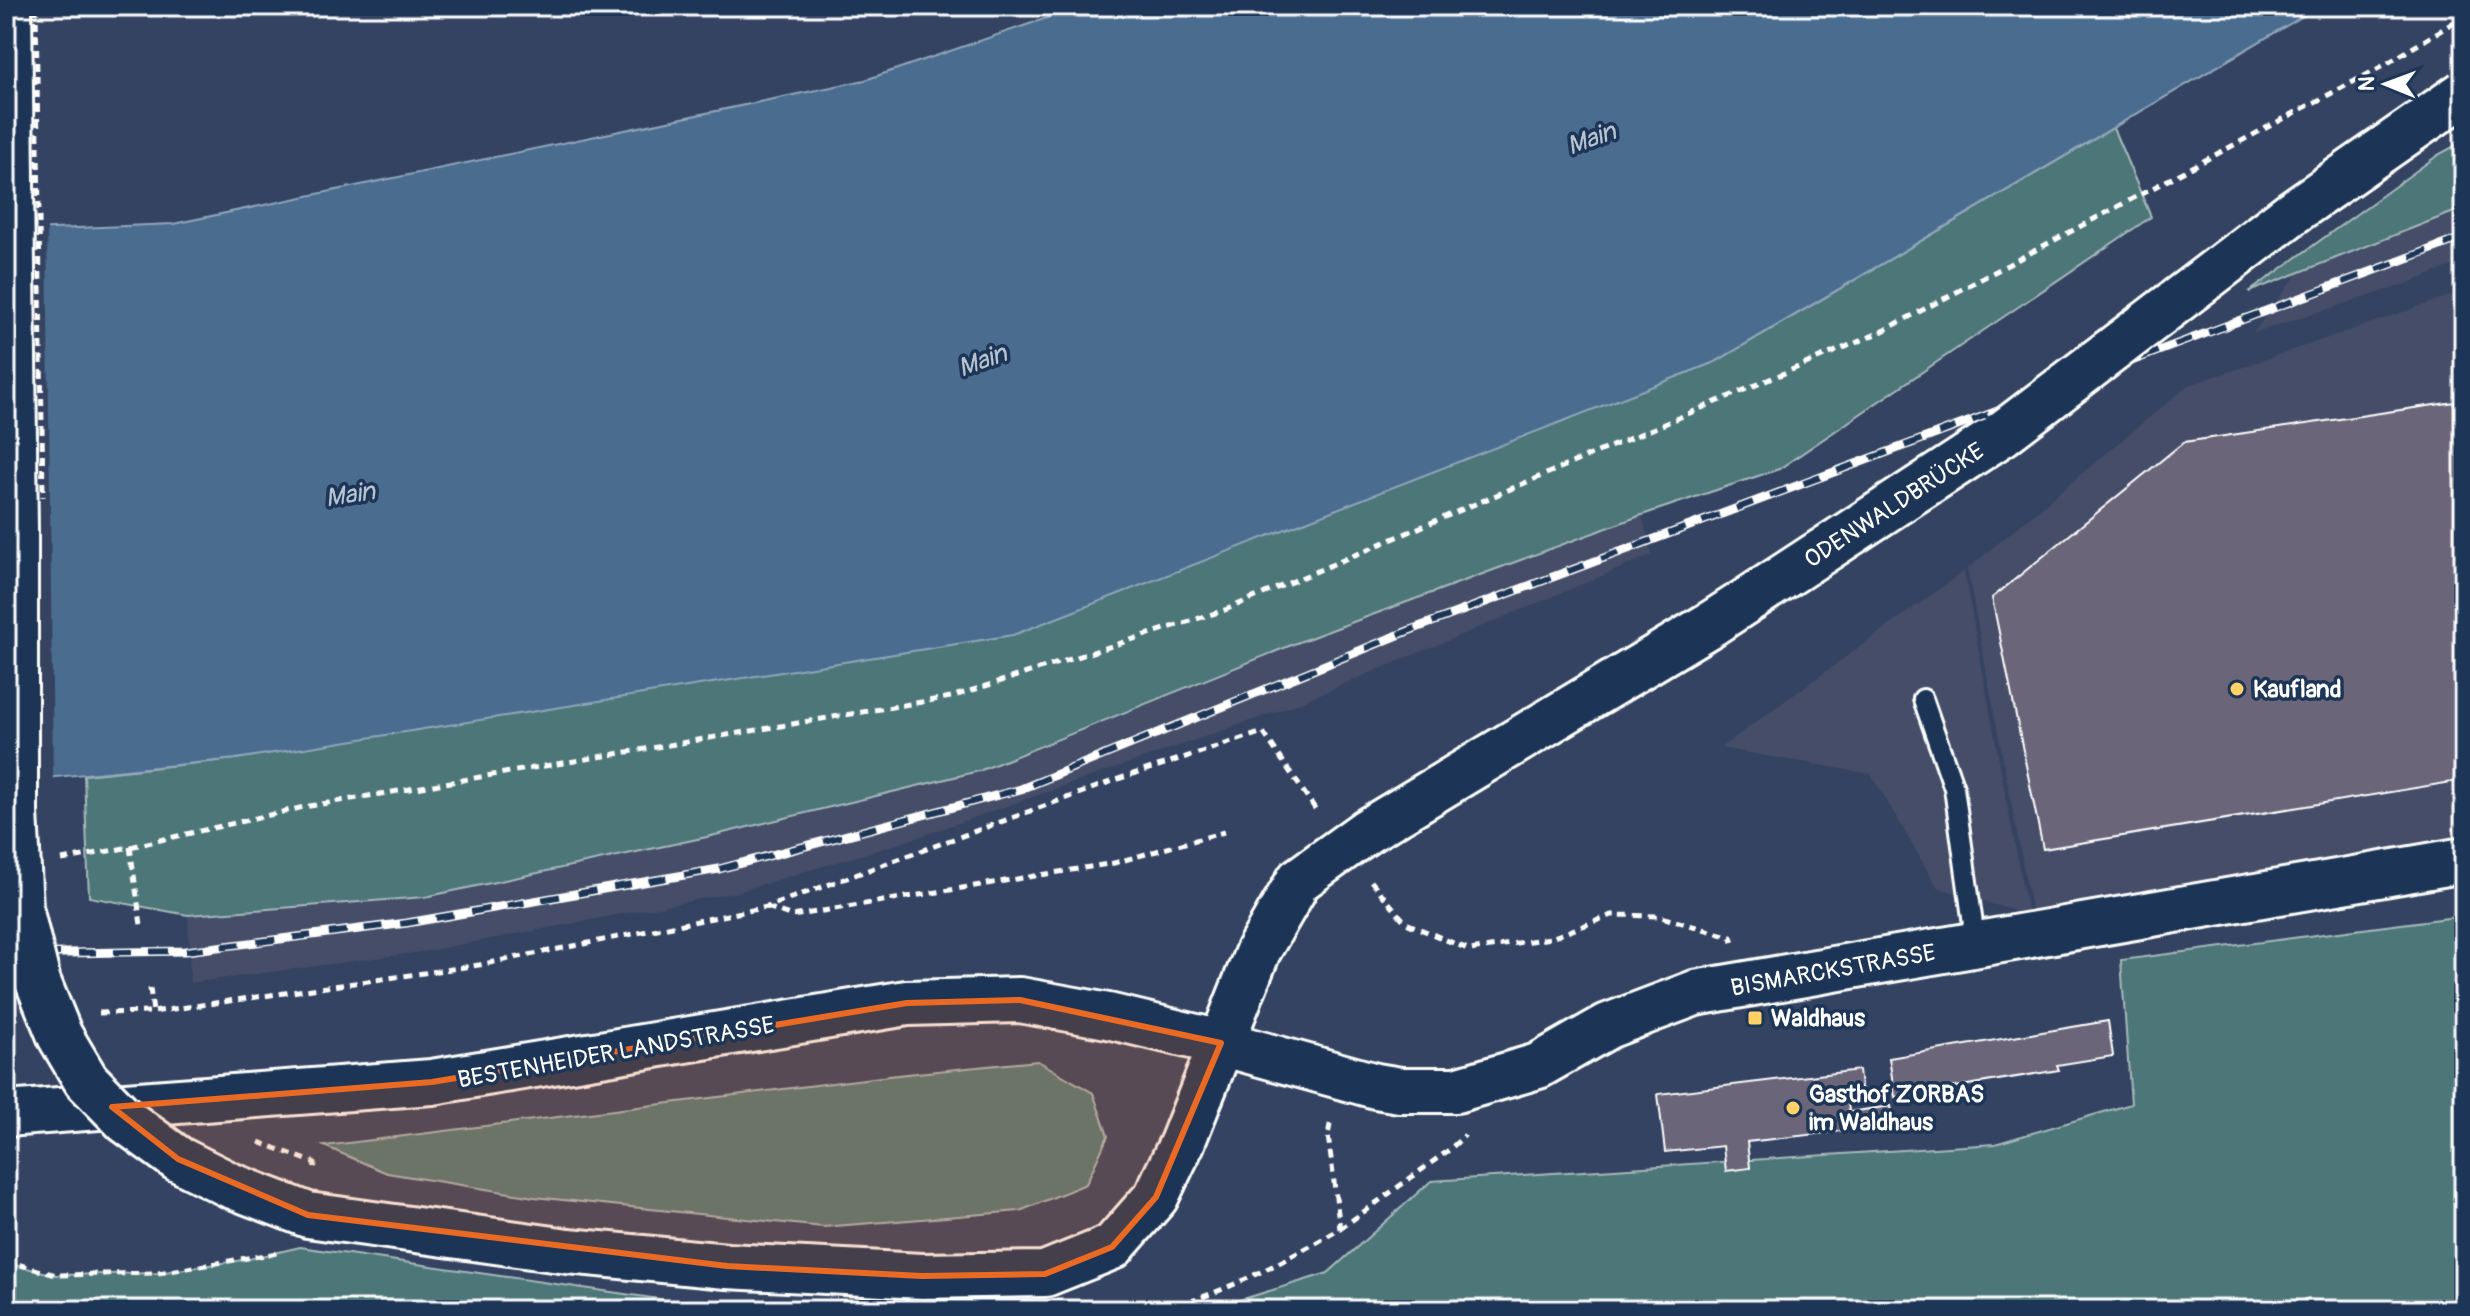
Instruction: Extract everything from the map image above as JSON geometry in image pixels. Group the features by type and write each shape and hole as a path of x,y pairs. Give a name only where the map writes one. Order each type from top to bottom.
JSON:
{"main road":[{"path":"9,6 15,812 20,908 38,982 60,1036 86,1080 126,1121 178,1159 230,1185 308,1215 568,1251 727,1266 922,1276 1045,1274 1112,1247 1156,1197 1182,1143 1221,1043"},
{"name":"ODENWALDBRÜCKE","path":"1221,1043 1258,951 1299,880 1367,831 1711,624 2002,434 2293,212 2464,93"},
{"name":"BISMARCKSTRASSE","path":"1221,1043 1400,1090 1456,1090 1538,1066 1608,1026 1695,993 2464,860"},
{"name":"BESTENHEIDER LANDSTRASSE","path":"6,1114 432,1082 907,1003 1020,1000 1108,1016 1221,1043"}],"lane":[{"path":"1923,699 1954,788 1976,946"}],"path":[{"path":"53,861 130,847 304,807 951,697 1225,610 1881,332 2383,66 2464,16"},
{"path":"94,1013 153,1012 479,965 767,907 1124,777 1263,732 1319,815"},
{"path":"767,907 792,916 823,911 1114,863 1224,832"},
{"path":"130,847 141,925"},
{"path":"1366,875 1406,923 1470,950 1551,938 1612,915 1658,916 1731,937 1758,983"},
{"path":"150,988 153,1012"},
{"path":"1340,1076 1328,1135 1340,1229"},
{"path":"1162,1310 1203,1299 1292,1257 1340,1229 1449,1150 1471,1129"},
{"path":"6,1261 56,1275 158,1273 249,1259 300,1247 315,1163 257,1141"}],"highlighted area":[{"path":"1020,1000 1221,1043 1156,1197 1112,1247 1045,1274 922,1276 727,1266 308,1215 178,1159 112,1107 432,1082 907,1003"}],"shaded area":[{"path":"2464,208 2464,261 2404,285 2253,333 2298,273"},
{"name":"Kaufland","path":"2464,291 2464,853 2032,913 1967,569 2187,386"},
{"path":"1642,515 1652,555 1282,710 904,842 737,892 428,951 190,983 188,915 425,897 979,771 1299,642"},
{"path":"1964,571 2028,915 1937,887 1871,774 1720,748"}],"green space":[{"path":"2113,128 2151,217 1779,469 1642,515 1299,642 979,771 707,837 425,897 188,915 89,897 84,775 236,759 1715,362"},
{"path":"2464,141 2464,208 2249,292 2438,155"},
{"path":"2464,916 2464,1310 1217,1310 1328,1273 1431,1181 1995,1144 2131,1104 2121,960"},
{"path":"1038,1061 1093,1093 1108,1136 1086,1184 1020,1211 823,1227 534,1197 387,1173 324,1146 897,1075"},
{"path":"300,1247 735,1310 6,1310 6,1263 56,1275 158,1273 249,1259"}],"water":[{"name":"Main","path":"1082,6 2320,6 1715,362 1013,635 236,759 6,782 6,231 173,224 865,80"}],"pier":[{"path":"47,225 53,782 6,786 6,227"}],"building":[{"path":"2464,400 2464,454 2455,402"},
{"name":"Kaufland","path":"2455,402 2464,454 2464,780 2043,849 1992,598 2184,442"},
{"path":"2108,1021 2113,1056 2057,1065 2059,1070 1895,1097 1889,1058"},
{"path":"1859,1070 1862,1096 1848,1098 1849,1112 1891,1106 1894,1125 1747,1142 1750,1168 1726,1171 1723,1146 1665,1152 1658,1094"}],"railway":[{"path":"6,954 186,951 407,923 719,869 1021,789 1408,631 2464,237"}],"place":[{"name":"Kaufland","path":"2237,689"},
{"name":"Waldhaus","path":"1755,1018"},
{"name":"Gasthof ZORBAS im Waldhaus","path":"1793,1108"}]}
